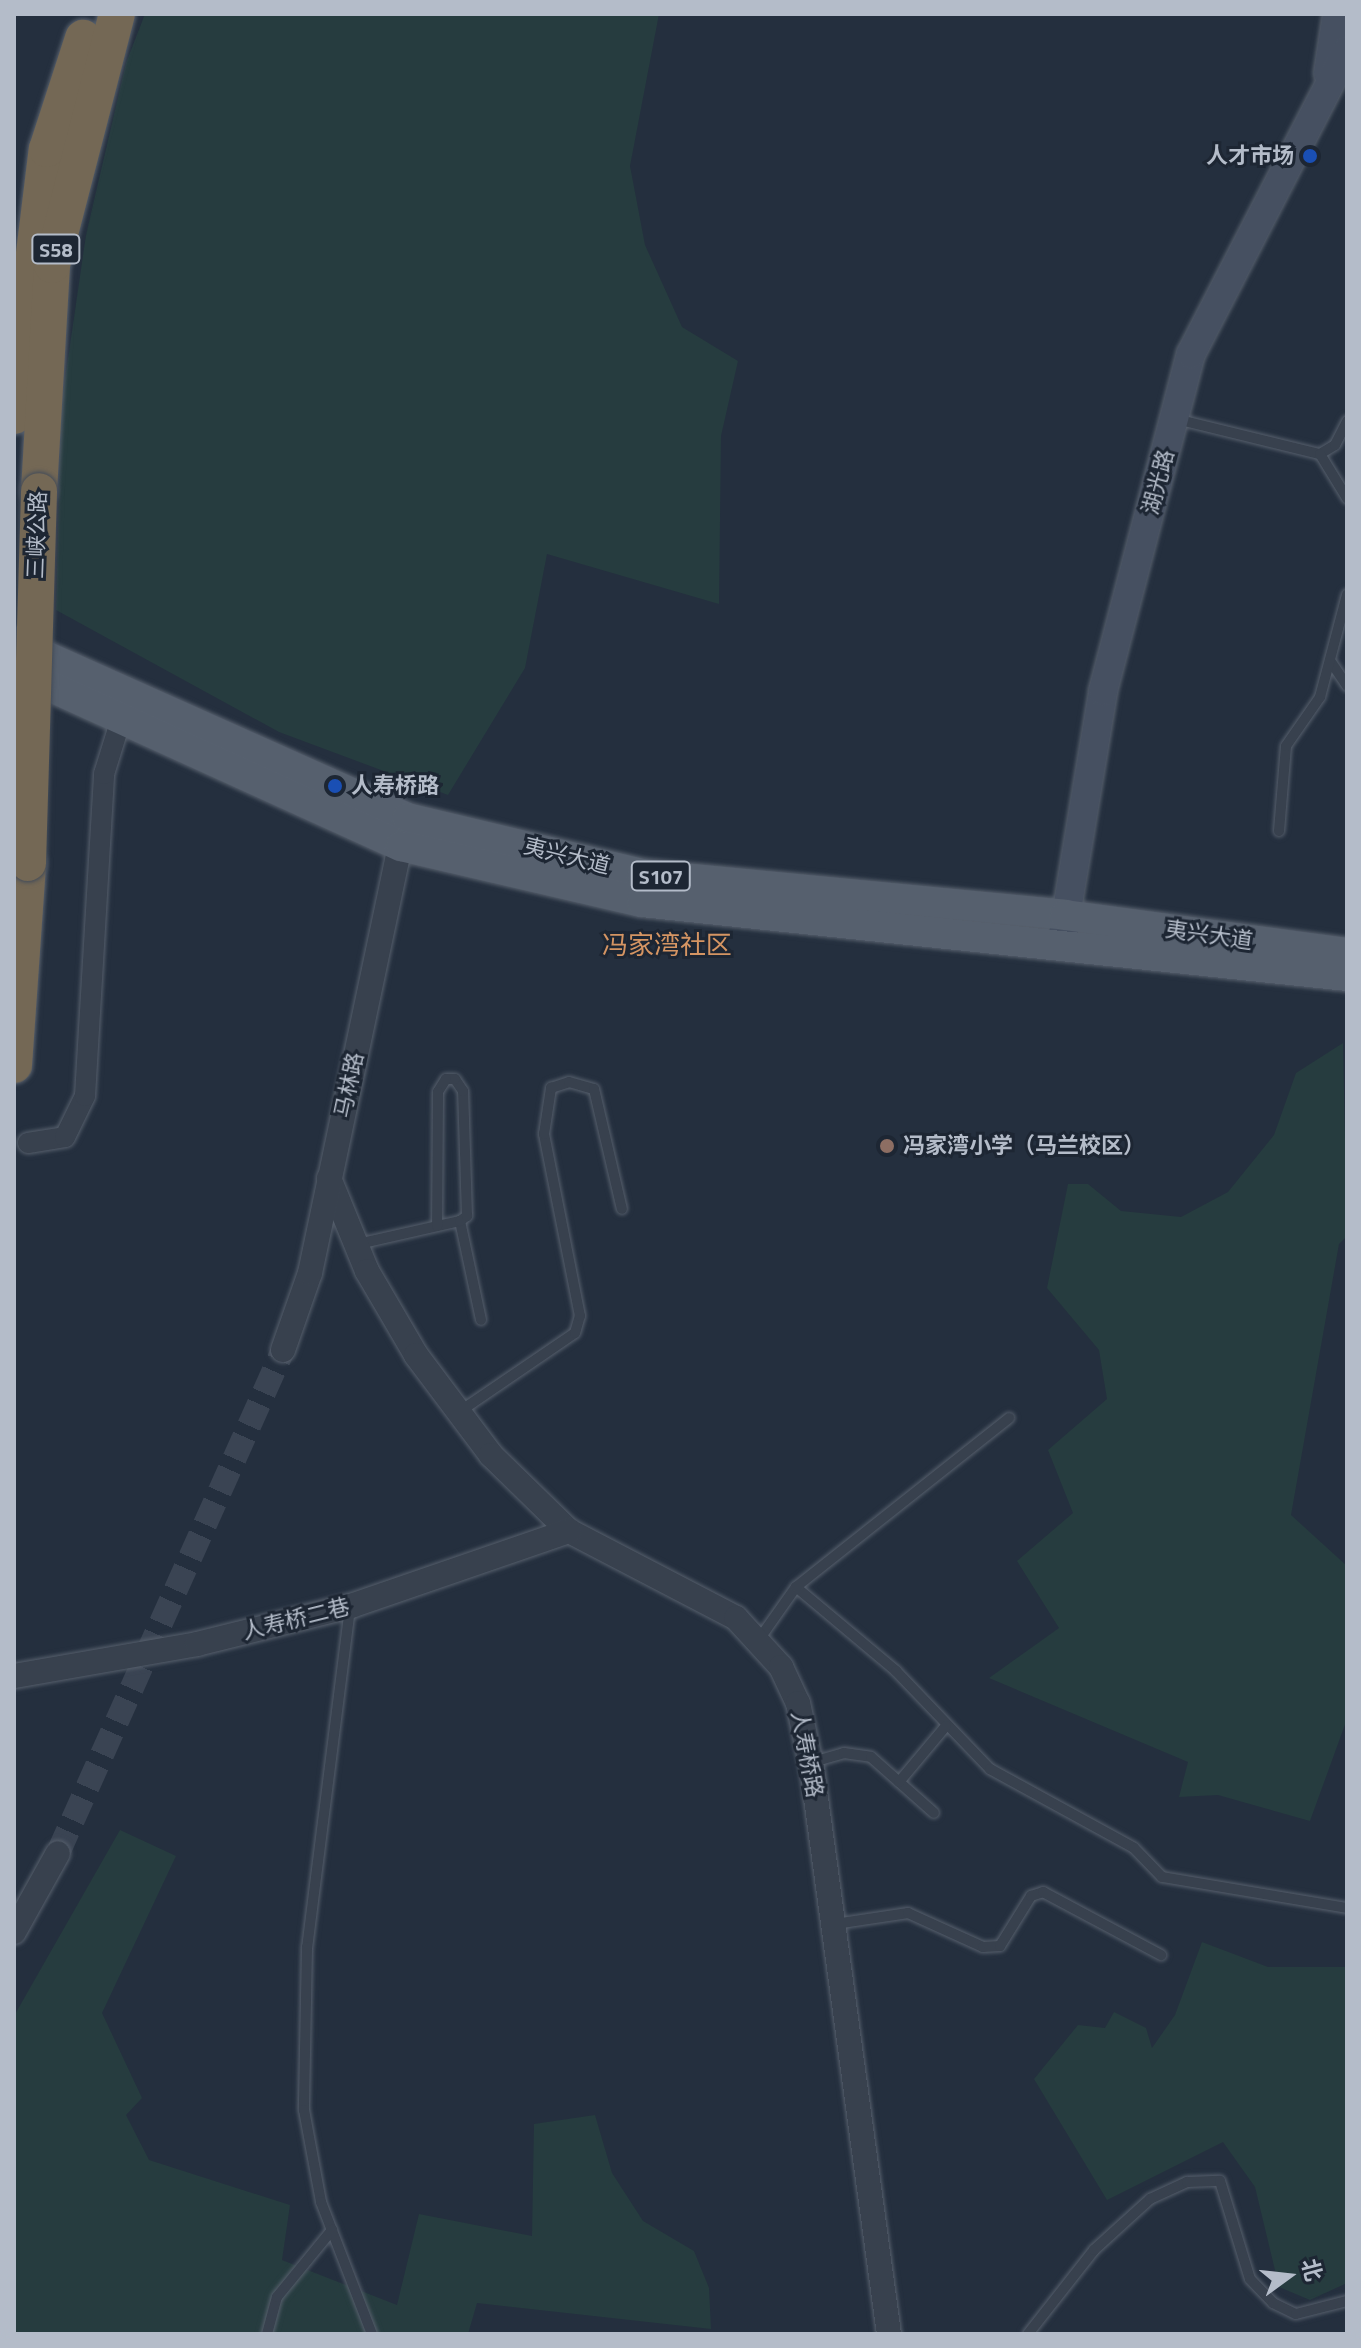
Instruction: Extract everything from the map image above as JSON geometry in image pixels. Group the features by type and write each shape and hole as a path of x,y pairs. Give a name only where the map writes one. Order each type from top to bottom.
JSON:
{"highway":[{"name":"S58","path":"14,416 47,149 91,14"},
{"name":"三峡公路","path":"14,1065 28,863 39,491 52,265 117,14"}],"main road":[{"path":"1325,93 1337,14"},
{"name":"湖光路","path":"1061,946 1103,691 1191,354 1347,50"},
{"path":"1325,93 1347,61"},
{"name":"夷兴大道","path":"14,642 404,832 642,874 1065,915 1347,953"},
{"name":"夷兴大道","path":"14,670 121,719 404,832 642,902 1347,976"}],"street":[{"path":"28,1143 65,1137 85,1096 104,774 121,719"},
{"name":"马林路","path":"283,1350 329,1178 404,832"},
{"path":"329,1178 356,1245 457,1413 569,1531 760,1638"},
{"name":"人寿桥二巷","path":"14,1676 197,1644 351,1606 569,1531"},
{"name":"人寿桥路","path":"760,1638 798,1703 811,1763 889,2334"},
{"path":"14,1932 58,1853"}],"lane":[{"path":"1174,418 1320,454 1347,498"},
{"path":"1320,454 1335,445 1347,421"},
{"path":"1279,831 1286,746 1320,697 1347,595"},
{"path":"1331,662 1347,686"},
{"path":"356,1245 460,1221 470,1208 463,1091 446,1079 438,1092 433,1167 437,1226"},
{"path":"457,1413 575,1333 580,1316 544,1134 551,1088 569,1082 594,1089 622,1209"},
{"path":"460,1221 481,1320"},
{"path":"760,1638 796,1587 1009,1418"},
{"path":"796,1587 896,1671 990,1769 1134,1848 1162,1877 1347,1908"},
{"path":"351,1606 307,1947 304,2110 332,2230 372,2334"},
{"path":"899,1782 946,1726"},
{"path":"811,1763 856,1752 899,1782 934,1813"},
{"path":"835,1924 908,1913 983,1947 1000,1946 1031,1896 1043,1892 1161,1955"},
{"path":"1028,2334 1094,2250 1150,2199 1187,2182 1220,2181 1250,2279 1273,2303 1296,2314 1347,2301"},
{"path":"267,2334 277,2297 332,2230"}],"green space":[{"path":"145,14 659,14 630,166 645,245 682,327 738,361 721,436 719,604 547,554 525,668 448,795 279,732 56,610 61,407 86,235 126,63"},
{"path":"1343,1043 1347,1236 1339,1244 1291,1515 1347,1566 1347,1719 1310,1821 1218,1795 1179,1797 1188,1762 989,1678 1059,1628 1017,1561 1073,1513 1048,1450 1107,1399 1099,1350 1047,1288 1068,1184 1088,1184 1121,1211 1181,1217 1228,1192 1274,1135 1296,1073"},
{"path":"120,1830 176,1856 102,2013 142,2098 126,2115 149,2160 290,2205 282,2260 397,2305 419,2214 532,2236 534,2124 595,2115 612,2173 643,2221 694,2251 709,2288 711,2329 477,2303 468,2334 14,2334 14,2016"},
{"path":"1202,1942 1268,1967 1347,1967 1347,2283 1310,2300 1279,2287 1255,2187 1223,2142 1107,2200 1034,2079 1078,2025 1105,2028 1114,2012 1146,2028 1152,2048 1175,2015"}],"tunnel":[{"path":"58,1853 283,1350"}],"place":[{"name":"人才市场","path":"1310,156"},
{"name":"人寿桥路","path":"335,786"},
{"name":"冯家湾小学（马兰校区）","path":"887,1146"}],"district":[{"name":"冯家湾社区","path":"667,945"}]}
